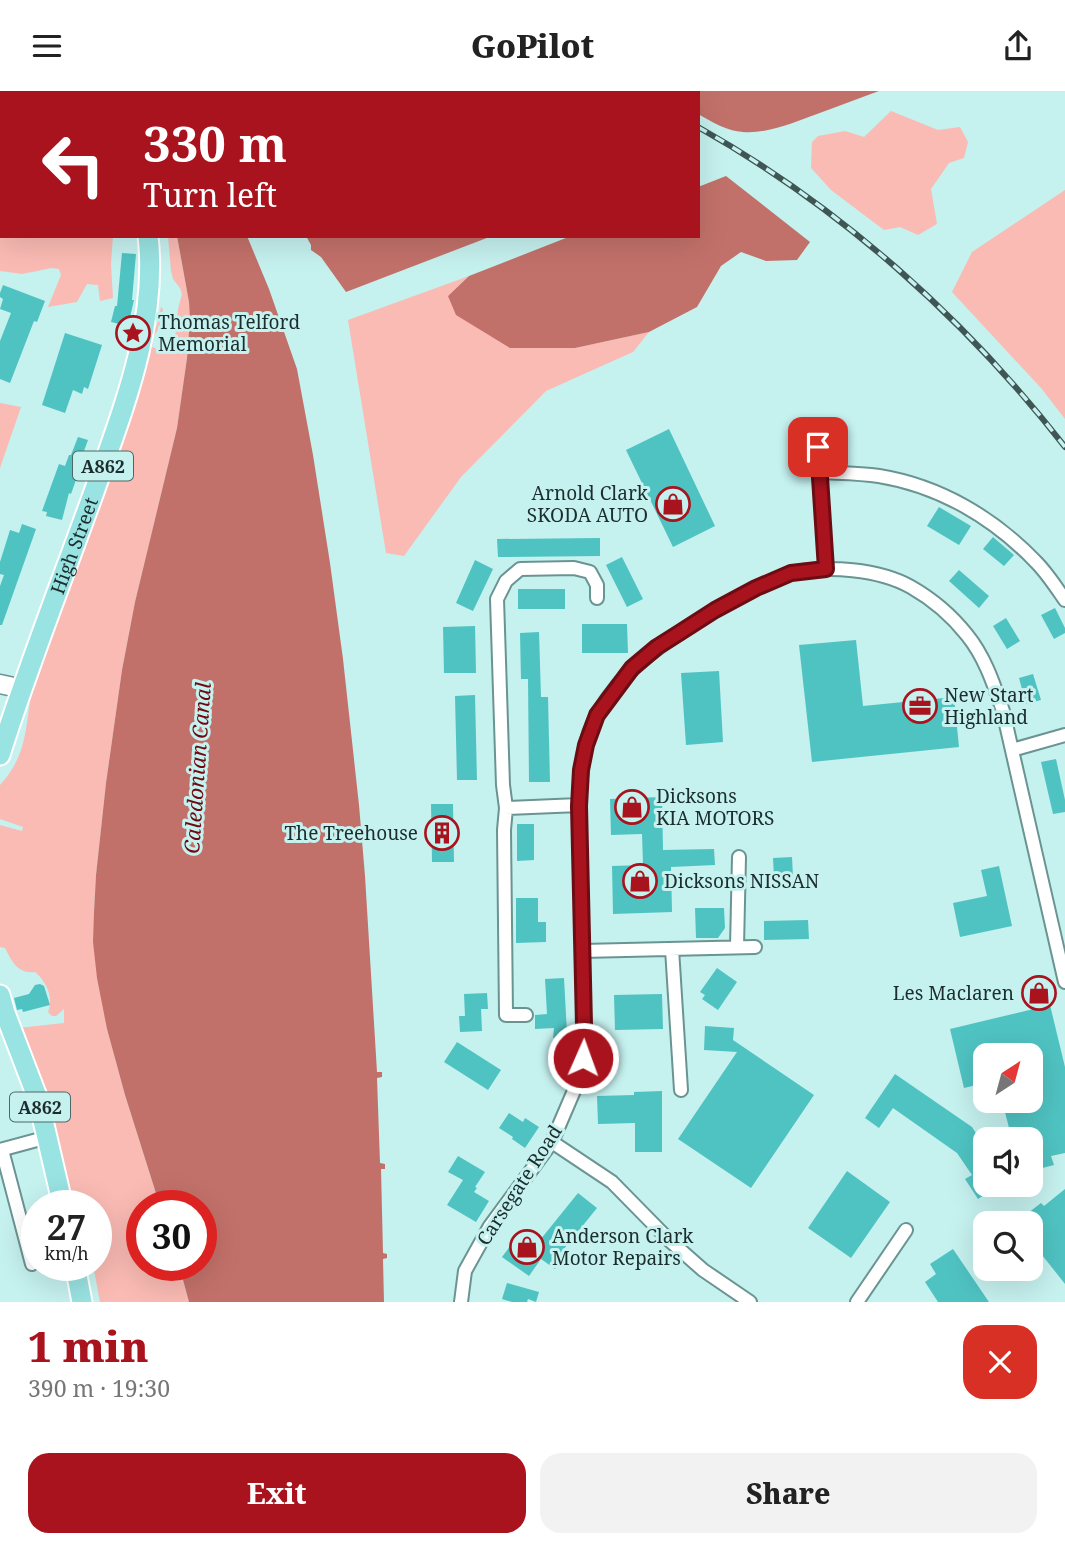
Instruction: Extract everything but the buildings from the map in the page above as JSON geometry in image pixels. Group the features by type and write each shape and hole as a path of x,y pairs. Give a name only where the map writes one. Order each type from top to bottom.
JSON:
{"main road":[{"name":"High Street","path":"23,689 103,468 137,360 148,296 148,238"},
{"name":"A862","path":"0,755 23,689"},
{"name":"A862","path":"2,1007 38,1099 60,1190"},
{"path":"78,1281 82,1302"}],"street":[{"path":"818,447 826,569"},
{"path":"821,472 878,476 924,486 966,506 1005,532 1038,563 1065,600"},
{"path":"526,1015 506,1015 506,808 497,599 506,580 520,569 574,568 590,572 597,585 597,598"},
{"name":"Carsegate Road","path":"461,1302 465,1271 489,1226 552,1142 576,1086 583,1058 579,806 581,770 586,745 597,715 632,668 657,647 756,588 791,573 826,569 859,571 910,587 943,609 969,636 988,669 1003,711 1065,982"},
{"path":"0,684 23,689"},
{"path":"1012,750 1065,735"},
{"path":"506,808 579,806"},
{"path":"737,947 739,857"},
{"path":"582,951 755,947"},
{"path":"672,949 681,1090"},
{"path":"21,1224 1,1150 48,1137"},
{"path":"552,1142 612,1182 669,1240 733,1298 750,1302"},
{"path":"857,1302 906,1230"}],"shaded area":[{"path":"891,111 938,130 960,127 968,142 964,158 949,163 931,189 937,224 918,235 900,227 884,230 831,190 811,168 812,142 818,136 845,131 864,137"},
{"path":"1065,190 1065,419 1041,388 952,292 972,252"},
{"path":"0,238 113,238 113,298 100,301 98,285 87,284 77,302 48,307 61,275 59,269 22,274 0,271"},
{"path":"168,238 177,238 189,302 187,358 177,428 135,602 122,670 106,783 94,912 107,1029 155,1190 126,1190 126,1281 183,1281 189,1302 100,1302 96,1281 112,1281 112,1190 66,1190 18,1028 64,1023 64,1009 52,1016 48,1012 50,1001 43,980 35,972 19,969 5,948 0,947 0,825 22,831 23,827 0,819 0,785 20,753 31,693 161,307 163,309 160,326 152,347 167,352 174,350 182,294 173,279"},
{"path":"469,276 448,296 575,348 649,332 633,352 546,391 461,477 404,556 386,553 348,320"},
{"path":"0,403 21,407 0,468"}],"water":[{"path":"700,91 879,91 772,129 737,131 700,115"},
{"path":"726,176 810,242 797,260 766,261 741,252 721,266 697,307 649,332 575,348 510,348 456,315 448,296 469,276 566,238 700,238 700,186"},
{"name":"Caledonian Canal","path":"177,238 248,238 297,369 313,455 343,659 365,876 377,1072 382,1072 382,1077 377,1078 380,1163 385,1164 385,1169 381,1169 383,1253 387,1254 387,1258 383,1259 384,1302 189,1302 183,1281 217,1281 217,1190 155,1190 107,1029 93,942 96,875 106,783 135,602 177,428 190,320"},
{"path":"307,238 487,238 346,292 321,257 311,250"}],"railway":[{"path":"700,128 801,193 850,229 897,269 985,354 1065,447"}],"place":[{"name":"Thomas Telford Memorial","path":"133,333"},
{"name":"Arnold Clark SKODA AUTO","path":"673,504"},
{"name":"New Start Highland","path":"920,706"},
{"name":"Dicksons KIA MOTORS","path":"632,807"},
{"name":"The Treehouse","path":"442,833"},
{"name":"Dicksons NISSAN","path":"640,881"},
{"name":"Les Maclaren","path":"1039,993"},
{"name":"Anderson Clark Motor Repairs","path":"527,1247"}],"route":[{"path":"583,1058 579,806 581,770 586,745 597,715 632,668 657,647 715,610 791,573 826,569 818,447"}]}
